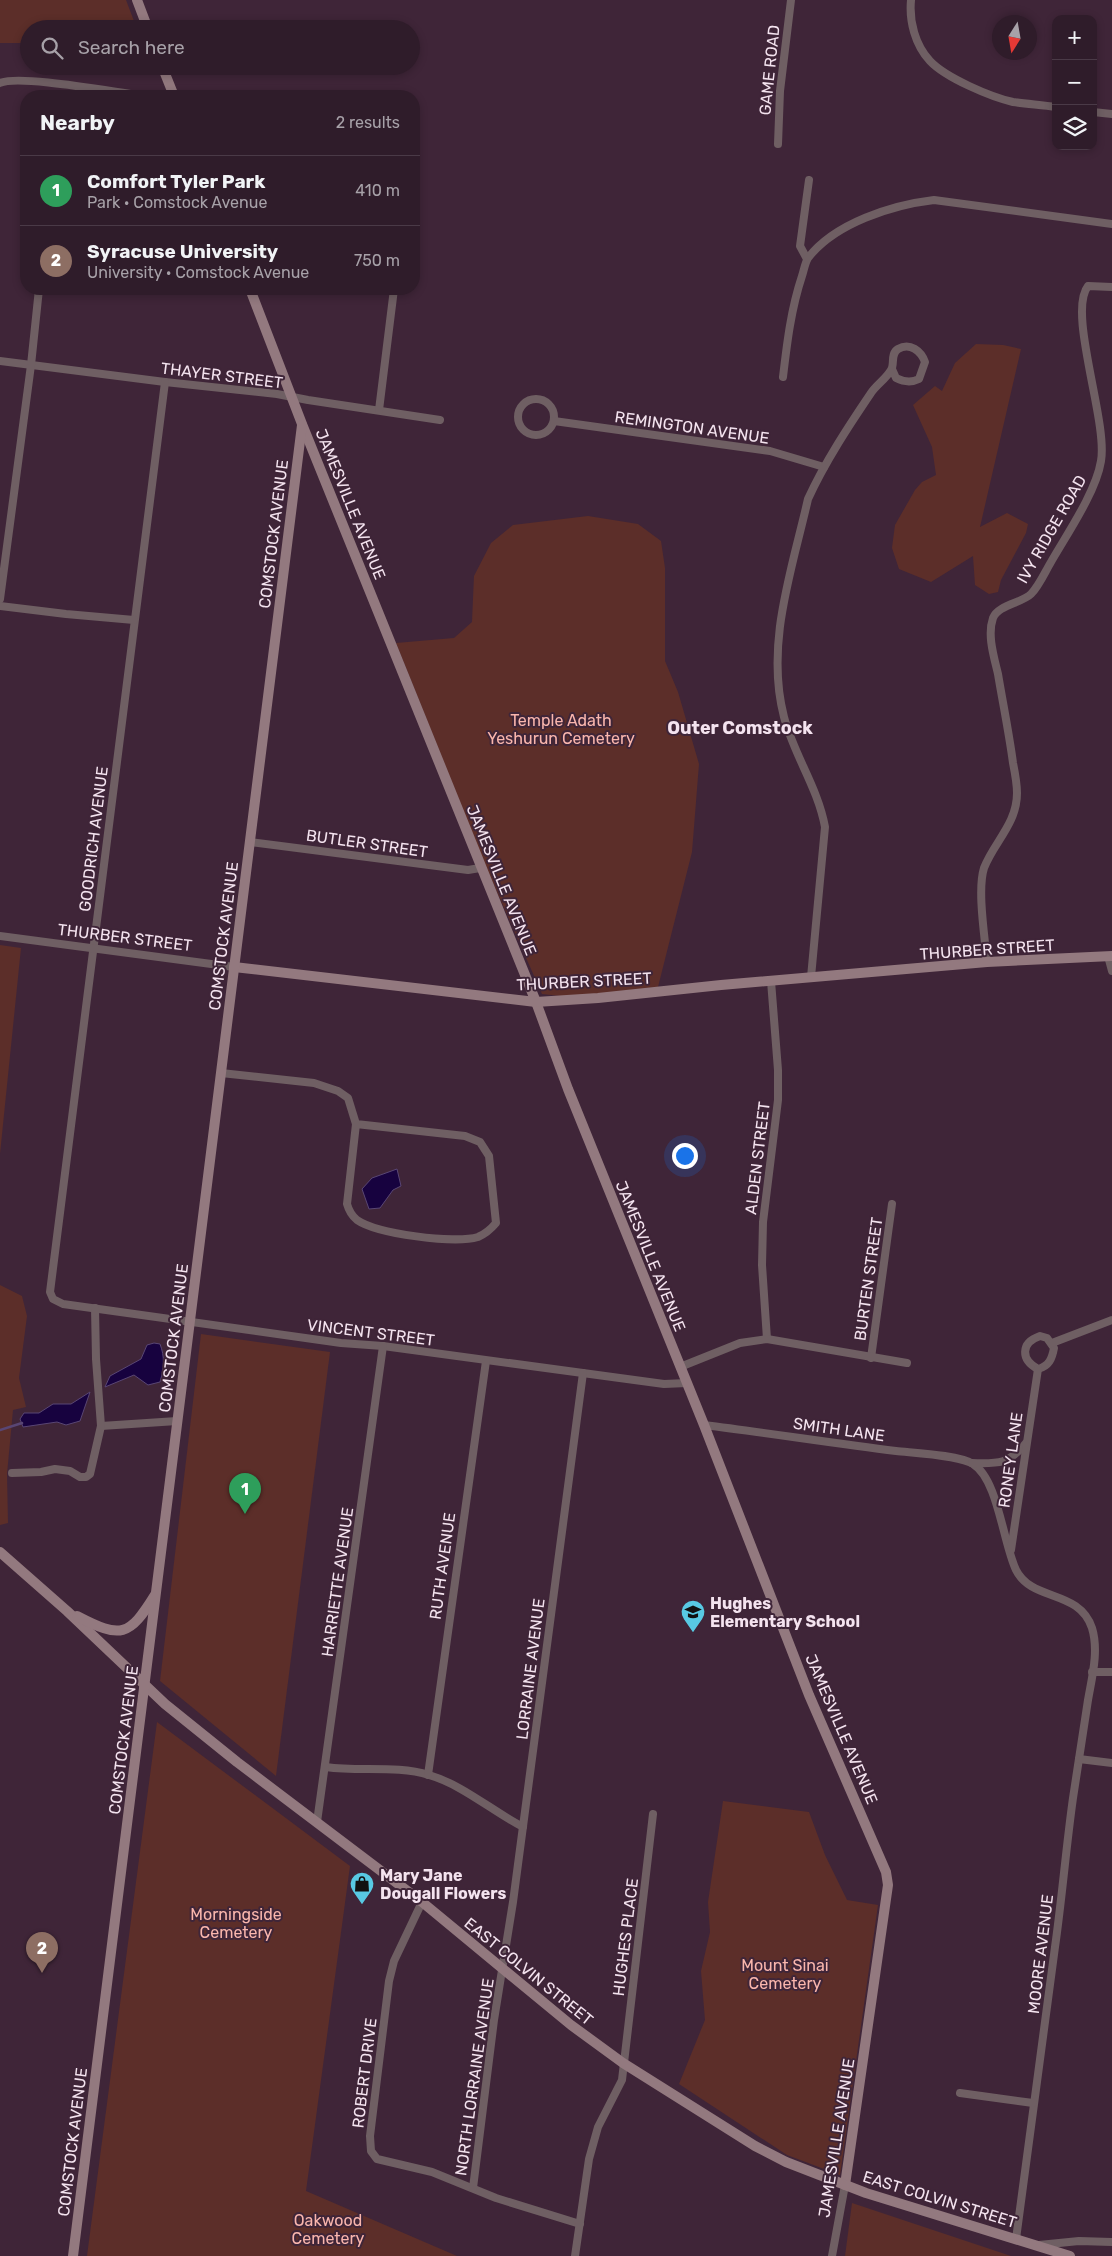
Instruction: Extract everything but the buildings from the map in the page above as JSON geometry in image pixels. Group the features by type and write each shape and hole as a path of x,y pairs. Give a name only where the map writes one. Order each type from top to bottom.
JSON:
{"street":[{"path":"137,0 145,20"},
{"name":"GAME ROAD","path":"778,144 780,91 791,0"},
{"path":"911,0 910,11 918,42 931,62 960,81 991,95 1013,102 1052,107"},
{"path":"166,75 172,90"},
{"path":"0,83 8,81 34,81 101,90"},
{"path":"1097,112 1112,114"},
{"path":"807,259 800,246 809,180"},
{"path":"783,377 796,295 807,259 831,238 867,216 909,203 934,200 1112,224"},
{"name":"IVY RIDGE ROAD","path":"987,962 982,886 984,869 994,848 1009,826 1016,809 1017,793 1011,745 993,649 991,632 993,618 998,612 1030,595 1070,529 1098,472 1102,442 1084,336 1082,304 1084,290 1088,286 1112,287"},
{"path":"0,598 38,295"},
{"name":"JAMESVILLE AVENUE","path":"252,295 480,868 536,1002 568,1089 687,1383 809,1695 886,1872 888,1884 845,2185 832,2256"},
{"path":"379,410 393,295"},
{"path":"811,977 825,828 822,809 785,719 778,692 776,670 780,621 808,499 824,467 872,391 892,369 894,355 898,349 908,347 922,353 925,362 919,379 913,382 903,381 896,378 892,369"},
{"name":"THAYER STREET","path":"0,361 292,397 440,420"},
{"name":"GOODRICH AVENUE","path":"53,1299 50,1292 165,382"},
{"path":"538,398 549,404 553,409 554,421 548,430 538,435 532,435 522,428 517,417 518,410 526,401 538,398"},
{"name":"REMINGTON AVENUE","path":"554,421 770,451 824,467"},
{"name":"COMSTOCK AVENUE","path":"73,2256 302,424"},
{"path":"0,606 134,620"},
{"name":"BUTLER STREET","path":"250,842 385,861 468,870 480,868"},
{"name":"THURBER STREET","path":"0,936 234,967 536,1002 987,962 1110,956"},
{"path":"1110,956 1112,971"},
{"name":"ALDEN STREET","path":"767,1339 762,1265 763,1222 778,1090 771,981"},
{"path":"221,1073 314,1083 338,1091 348,1098 356,1124 347,1204 350,1212 358,1220 382,1230 418,1238 477,1237 490,1230 496,1223 489,1156 480,1142 465,1136 356,1124"},
{"name":"BURTEN STREET","path":"871,1358 892,1204"},
{"name":"VINCENT STREET","path":"53,1299 63,1304 341,1343 383,1346 664,1384 687,1383"},
{"path":"12,1473 41,1472 55,1469 70,1471 80,1477 86,1477 90,1474 101,1426 96,1359 95,1308"},
{"path":"1052,1343 1112,1320"},
{"path":"1040,1336 1047,1338 1054,1348 1052,1358 1046,1367 1038,1369 1029,1364 1025,1354 1026,1345 1031,1339 1040,1336"},
{"path":"680,1367 740,1343 767,1339 907,1363"},
{"name":"HARRIETTE AVENUE","path":"317,1822 383,1346"},
{"name":"RUTH AVENUE","path":"428,1775 486,1361"},
{"name":"RONEY LANE","path":"1011,1554 1038,1369"},
{"name":"LORRAINE AVENUE","path":"503,1969 583,1373"},
{"path":"101,1426 177,1421"},
{"name":"SMITH LANE","path":"704,1426 832,1441 970,1462 1003,1461 1015,1456 1026,1443"},
{"path":"970,1462 983,1474 993,1495 1017,1572 1028,1585 1064,1598 1078,1606 1091,1624 1095,1638 1092,1672 1112,1672"},
{"name":"EAST COLVIN STREET","path":"0,1552 67,1610 165,1704 237,1762 422,1902 571,2025 623,2063 755,2146 786,2162 845,2185 1070,2256"},
{"path":"67,1610 88,1622 118,1632 131,1628 140,1619 156,1592"},
{"name":"MOORE AVENUE","path":"1016,2239 1092,1672"},
{"path":"1079,1759 1112,1763"},
{"path":"326,1767 413,1772 428,1775 448,1782 523,1827"},
{"name":"HUGHES PLACE","path":"575,2256 591,2151 598,2127 622,2080 654,1814"},
{"name":"ROBERT DRIVE","path":"422,1902 394,1961 389,1981 370,2136 372,2152 377,2159 432,2172 473,2188 580,2224"},
{"name":"NORTH LORRAINE AVENUE","path":"473,2188 503,1969"},
{"path":"960,2093 1033,2103"},
{"name":"EAST COLVIN STREET","path":"1036,2245 1112,2242"}],"green space":[{"path":"0,0 126,0 134,20 20,20 20,43 0,43"},
{"path":"976,344 1003,345 1021,349 980,527 1007,513 1028,524 1026,533 1001,580 998,592 989,594 975,585 973,556 931,582 899,569 892,548 895,525 915,490 922,482 936,475 932,447 913,405 935,386 942,391 955,363"},
{"name":"Temple Adath Yeshurun Cemetery","path":"588,516 638,524 661,541 665,568 665,661 678,692 699,764 692,852 658,987 570,997 542,994 483,860 396,643 454,638 472,622 474,576 491,543 513,525"},
{"path":"0,945 21,948 0,1154"},
{"path":"0,1285 22,1296 27,1316 19,1378 26,1407 13,1410 7,1474 8,1523 0,1525"},
{"path":"201,1334 330,1352 276,1776 160,1681"},
{"name":"Morningside Cemetery","path":"157,1722 350,1866 306,2191 457,2256 87,2256"},
{"name":"Mount Sinai Cemetery","path":"723,1801 809,1812 825,1855 847,1900 878,1905 840,2175 787,2155 679,2084 705,2020 701,1971 710,1932 708,1902"},
{"path":"852,2203 1011,2256 845,2256"}],"shaded area":[{"path":"397,1169 401,1186 393,1190 380,1208 369,1209 362,1189 372,1178"},
{"path":"160,1344 163,1353 160,1382 148,1385 134,1375 105,1387 110,1376 141,1359 147,1345"},
{"path":"90,1392 80,1421 66,1425 57,1422 23,1427 20,1419 24,1413 39,1413 53,1404 71,1404"}],"waterway":[{"path":"0,1430 22,1423"}],"place":[{"name":"Comfort Tyler Park","path":"245,1514"},
{"name":"Hughes Elementary School","path":"693,1633"},
{"name":"Mary Jane Dougall Flowers","path":"362,1905"},
{"name":"Syracuse University","path":"42,1973"}],"district":[{"name":"Outer Comstock","path":"740,728"}],"park label":[{"name":"Oakwood Cemetery","path":"328,2229"}]}
